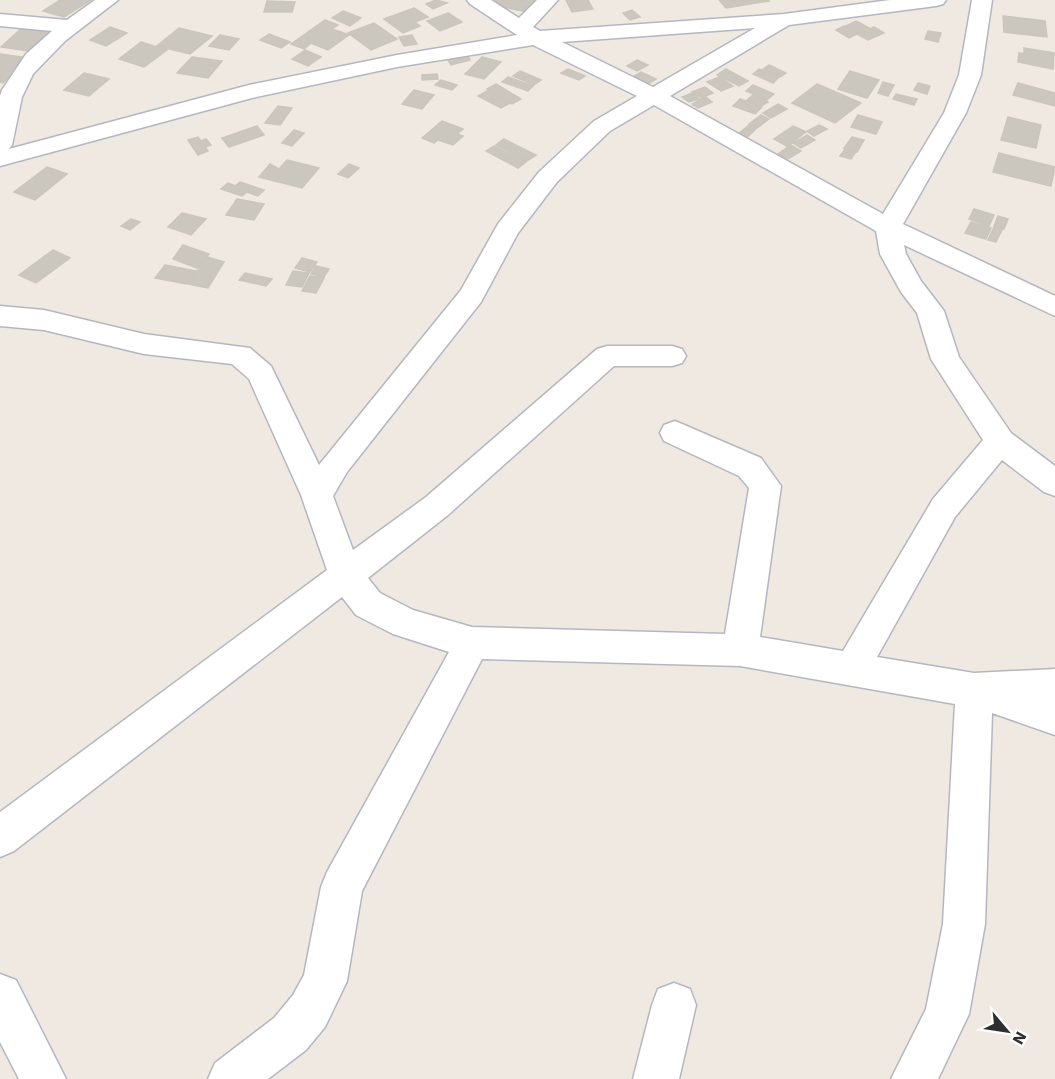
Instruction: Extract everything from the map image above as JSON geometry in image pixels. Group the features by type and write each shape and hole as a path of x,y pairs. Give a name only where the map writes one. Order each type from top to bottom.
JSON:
{"street":[{"path":"0,145 16,84 31,63 70,26 108,0"},
{"path":"477,0 528,33 654,96 888,226 1055,307"},
{"path":"528,33 548,0"},
{"path":"0,159 249,92 528,33 784,20 936,0"},
{"path":"982,0 970,75 955,113 888,226 892,254 911,286 930,311 945,359 1000,441 1055,483"},
{"path":"0,20 70,26"},
{"path":"317,495 336,463 471,295 507,230 548,177 602,126 784,20"},
{"path":"0,316 44,321 144,344 240,355 261,373 317,495 346,576 368,604 405,623 472,643 740,650 974,690 1055,718"},
{"path":"0,837 437,506 607,356 672,356"},
{"path":"675,433 750,467 765,486 740,650"},
{"path":"851,670 944,508 1000,441"},
{"path":"231,1079 290,1034 309,1011 325,981 342,887 472,643"},
{"path":"974,690 1055,686"},
{"path":"914,1079 946,1014 964,924 974,690"},
{"path":"0,996 43,1079"},
{"path":"656,1079 674,1005"}],"building":[{"path":"60,0 91,0 64,17 43,11"},
{"path":"436,0 447,3 433,9 426,4"},
{"path":"494,0 536,0 528,12 491,5"},
{"path":"566,0 588,0 593,9 572,12"},
{"path":"719,0 768,0 769,1 726,8"},
{"path":"267,1 295,2 292,12 264,12"},
{"path":"414,8 428,17 415,22 420,26 403,33 384,19"},
{"path":"632,10 640,17 630,20 623,13"},
{"path":"343,11 361,18 350,26 332,18"},
{"path":"448,13 462,22 440,31 427,21"},
{"path":"1003,16 1045,21 1047,37 1004,32"},
{"path":"325,20 338,25 332,29 349,35 328,50 311,43 304,49 291,44"},
{"path":"856,21 869,28 858,33 846,26"},
{"path":"374,23 397,39 371,50 348,33"},
{"path":"26,24 53,28 28,51 1,47"},
{"path":"844,26 857,34 849,38 836,30"},
{"path":"110,27 127,33 106,46 90,40"},
{"path":"874,27 884,33 868,40 857,34"},
{"path":"179,28 212,36 190,54 157,46"},
{"path":"928,31 941,33 938,42 925,39"},
{"path":"269,34 290,42 281,48 260,40"},
{"path":"220,35 239,39 229,50 209,46"},
{"path":"412,35 417,44 404,46 399,37"},
{"path":"141,42 167,50 144,67 119,59"},
{"path":"1024,48 1054,53 1053,69 1018,62 1019,53 1024,54"},
{"path":"305,50 321,57 308,66 292,59"},
{"path":"0,54 29,58 3,83 0,82"},
{"path":"468,56 470,60 451,65 448,60"},
{"path":"192,57 222,61 208,78 177,73"},
{"path":"482,57 501,62 484,79 465,74"},
{"path":"637,60 648,65 637,71 627,66"},
{"path":"769,65 786,73 780,77 763,69"},
{"path":"568,69 585,76 579,80 561,73"},
{"path":"726,69 748,81 739,86 717,75"},
{"path":"759,69 779,77 773,83 753,74"},
{"path":"520,71 541,80 534,85 513,76"},
{"path":"850,71 879,80 867,98 838,89"},
{"path":"641,72 656,79 646,85 631,78"},
{"path":"84,73 109,79 89,96 64,90"},
{"path":"437,74 438,79 422,80 422,75"},
{"path":"508,77 533,86 528,91 502,82"},
{"path":"719,77 733,86 721,91 707,82"},
{"path":"441,80 457,85 452,90 435,85"},
{"path":"883,82 894,85 888,96 878,93"},
{"path":"918,83 930,86 927,94 914,90"},
{"path":"1018,83 1055,93 1055,106 1013,95"},
{"path":"496,84 521,99 512,104 487,89"},
{"path":"817,84 861,103 835,123 792,103"},
{"path":"753,85 774,94 767,100 746,91"},
{"path":"705,87 713,93 701,98 692,92"},
{"path":"414,90 434,95 422,109 402,104"},
{"path":"487,91 510,103 501,108 478,96"},
{"path":"692,93 699,99 689,102 682,97"},
{"path":"896,94 917,99 914,105 893,99"},
{"path":"753,95 768,102 761,106 747,100"},
{"path":"706,97 712,102 698,108 692,104"},
{"path":"740,99 762,107 755,114 733,106"},
{"path":"778,104 787,109 771,118 763,113"},
{"path":"278,106 292,108 280,125 265,123"},
{"path":"761,115 769,119 757,128 749,124"},
{"path":"858,115 882,122 876,134 851,127"},
{"path":"1008,117 1041,125 1036,148 1001,140"},
{"path":"442,121 463,129 457,134 463,136 453,145 438,140 434,143 422,138"},
{"path":"749,125 757,128 746,138 738,134"},
{"path":"819,125 827,129 814,136 807,131"},
{"path":"257,126 264,135 229,147 222,138"},
{"path":"793,126 806,132 787,146 774,139"},
{"path":"294,130 304,133 292,146 282,143"},
{"path":"807,135 815,140 801,148 793,143"},
{"path":"198,137 201,141 206,139 211,145 205,147 208,151 198,155 188,140"},
{"path":"852,137 864,140 857,152 844,148"},
{"path":"504,139 536,155 527,161 496,145"},
{"path":"791,145 801,151 788,159 778,154"},
{"path":"494,146 526,162 518,168 486,151"},
{"path":"845,149 856,152 851,159 840,156"},
{"path":"999,153 1055,167 1051,186 993,172"},
{"path":"287,160 319,168 302,188 259,177 270,164 279,169"},
{"path":"349,164 359,168 348,178 338,174"},
{"path":"47,167 67,174 35,200 14,192"},
{"path":"240,182 264,190 258,196 247,192 242,196 221,189 228,183 235,186"},
{"path":"237,199 264,204 254,220 226,215"},
{"path":"974,209 994,215 989,226 969,219"},
{"path":"182,213 206,219 191,235 168,227"},
{"path":"998,216 1008,219 1004,229 994,226"},
{"path":"131,219 140,222 130,230 121,226"},
{"path":"971,222 991,228 986,239 965,233"},
{"path":"994,227 1002,230 996,242 988,240"},
{"path":"183,245 209,254 197,268 173,259"},
{"path":"53,250 70,258 36,283 19,275"},
{"path":"207,257 224,262 208,288 188,284"},
{"path":"302,258 317,262 310,272 295,268"},
{"path":"165,265 196,271 186,284 155,278"},
{"path":"316,266 329,269 324,277 311,274"},
{"path":"293,271 309,273 302,287 286,285"},
{"path":"245,273 272,279 266,286 239,280"},
{"path":"310,276 324,278 316,293 302,291"}]}
